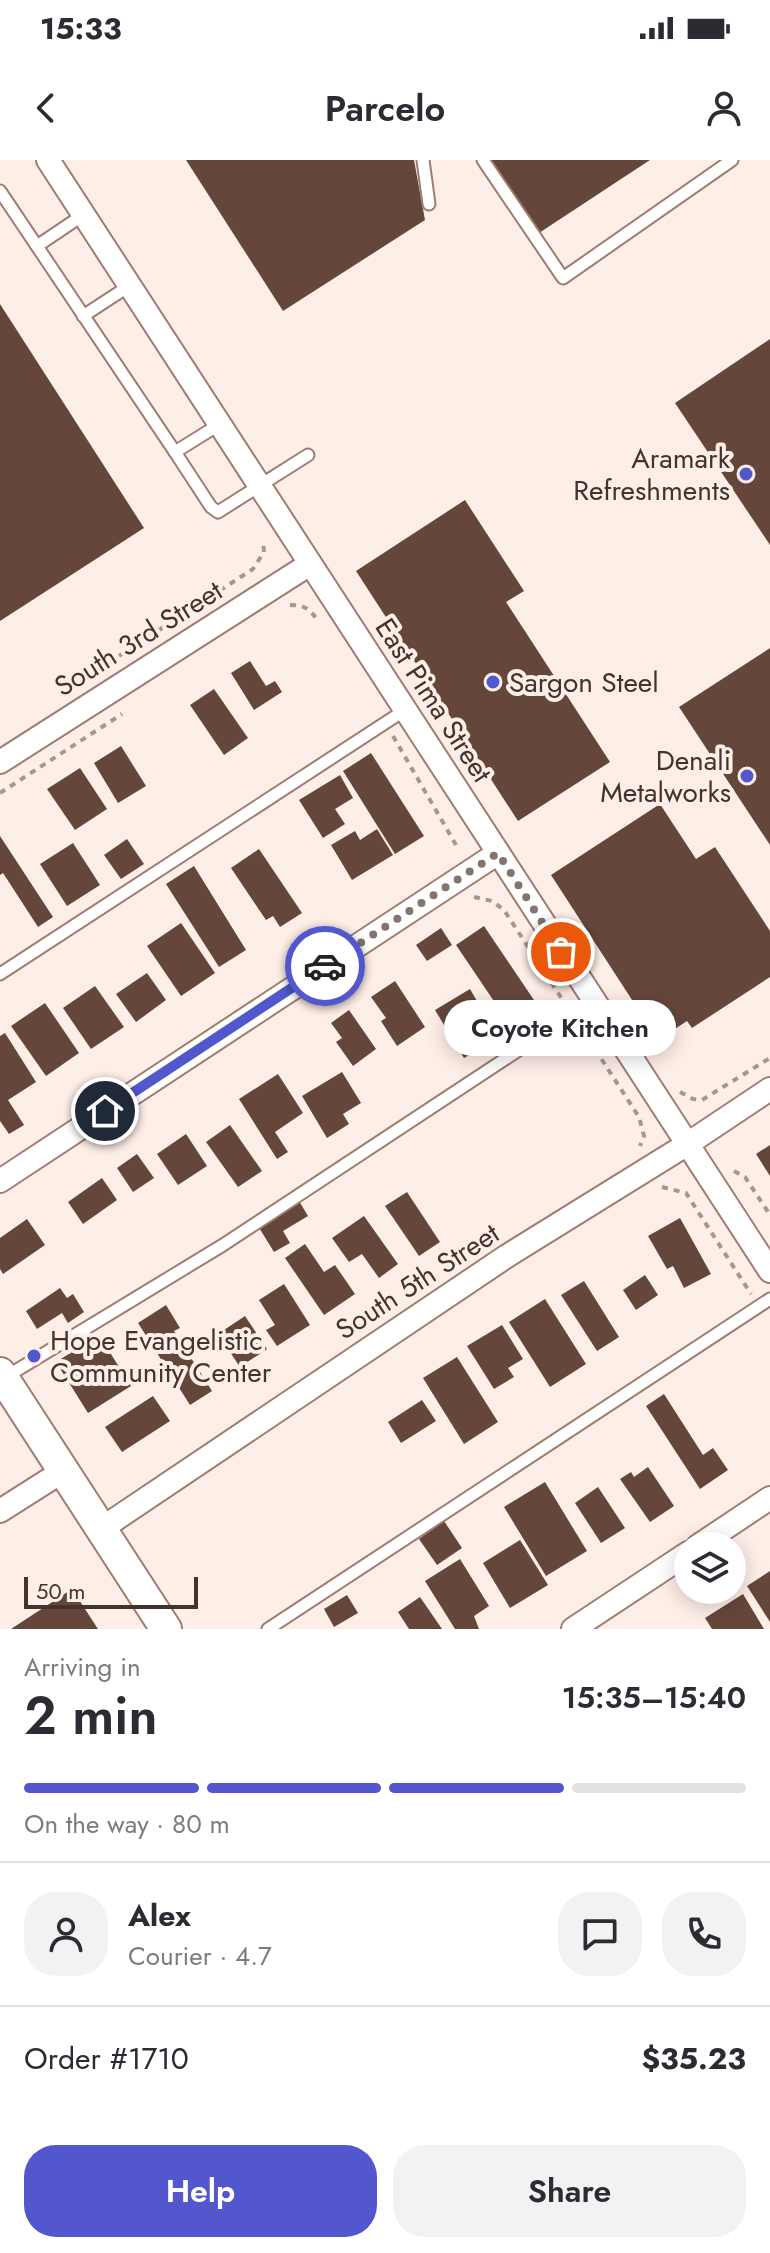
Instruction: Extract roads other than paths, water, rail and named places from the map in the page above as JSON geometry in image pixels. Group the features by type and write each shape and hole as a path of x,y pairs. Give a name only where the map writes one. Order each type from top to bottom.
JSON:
{"street":[{"name":"East Pima Street","path":"48,160 770,1271"},
{"name":"South 3rd Street","path":"0,762 310,564"},
{"path":"0,1181 498,853"},
{"name":"South 5th Street","path":"101,1529 507,1256 770,1089"},
{"path":"1,1378 166,1629"},
{"path":"0,1511 63,1471"},
{"path":"719,1532 770,1498"},
{"path":"573,1629 674,1562"}],"lane":[{"path":"423,160 429,204"},
{"path":"483,160 563,278 732,160"},
{"path":"0,191 214,511 218,512 308,455"},
{"path":"37,246 83,215"},
{"path":"83,316 129,286"},
{"path":"175,452 220,424"},
{"path":"0,974 405,710"},
{"path":"1,1378 223,1245 593,1001"},
{"path":"268,1629 770,1299"}],"place":[{"name":"Aramark Refreshments","path":"746,474"},
{"name":"Sargon Steel","path":"493,682"},
{"name":"Denali Metalworks","path":"747,776"},
{"name":"Coyote Kitchen","path":"561,952"},
{"name":"Hope Evangelistic Community Center","path":"34,1356"}]}
